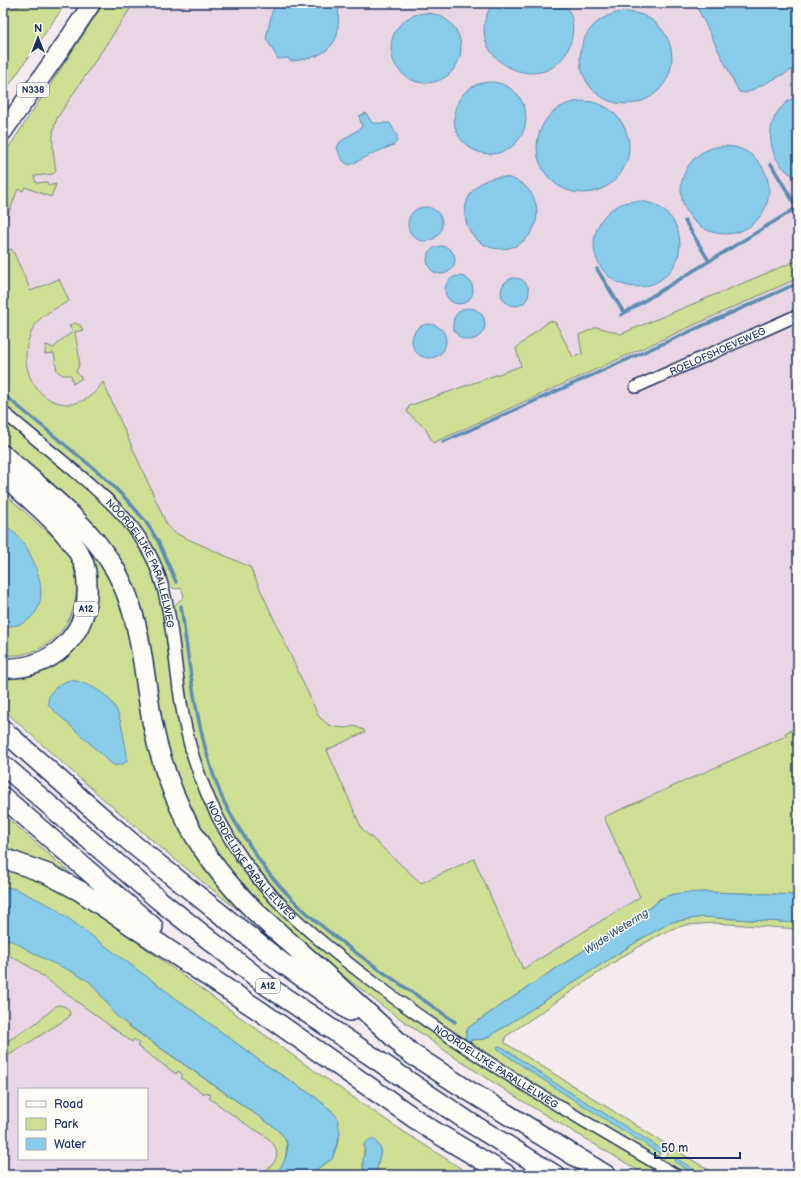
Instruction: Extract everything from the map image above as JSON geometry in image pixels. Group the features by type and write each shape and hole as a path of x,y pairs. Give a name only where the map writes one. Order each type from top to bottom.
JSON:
{"highway":[{"name":"A12","path":"3,455 83,527 98,543 117,572 133,612 152,721 161,758 172,791 188,824 207,855 228,882 270,925 414,1056"},
{"name":"A12","path":"3,475 44,512 75,547 83,561 87,578 88,594 86,610 82,621 74,635 58,652 43,661 30,666 12,669 3,668"},
{"name":"A12","path":"3,730 134,844 281,962 414,1056 606,1175"},
{"name":"A12","path":"3,765 159,900 269,986 469,1122 555,1175"},
{"name":"A12","path":"3,797 136,914 260,1011"},
{"name":"A12","path":"3,858 48,874 80,891 260,1011 427,1127 507,1175"}],"main road":[{"name":"N338","path":"3,132 92,3"}],"street":[{"name":"ROELOFSHOEVEWEG","path":"636,387 798,315"},
{"name":"NOORDELIJKE PARALLELWEG","path":"3,412 113,504 132,525 151,555 165,596 182,714 196,766 214,810 230,840 247,865 269,892 288,913 316,938 414,1013 489,1063 676,1175"}],"shaded area":[{"path":"128,3 798,3 798,912 707,907 491,1022 468,1001 193,577 3,380 3,185"},
{"path":"3,918 324,1151 334,1153 372,1175 3,1175"}],"green space":[{"path":"24,3 66,3 3,94 3,11"},
{"path":"104,3 134,3 57,118 53,131 53,151 56,171 53,174 34,176 36,183 47,182 48,186 56,184 51,197 25,187 23,191 18,189 4,225 3,233 3,156"},
{"path":"3,236 8,250 12,249 31,291 59,279 69,301 41,318 31,332 27,346 26,364 31,379 39,391 50,400 63,404 77,403 91,396 103,382 167,525 177,534 250,567 319,717 329,725 335,727 347,728 354,726 364,730 365,732 327,750 362,829 421,883 474,859 523,969 640,897 604,817 786,736 785,733 798,727 798,895 709,892 684,893 659,899 654,905 469,1027 467,1031 467,1036 470,1042 471,1040 485,1039 644,937 672,922 703,917 798,923 798,929 715,923 686,925 672,929 620,958 505,1037 505,1043 666,1144 658,1157 653,1158 427,1019 287,908 251,865 221,817 193,747 171,611 184,596 181,588 176,589 167,586 151,548 3,408"},
{"path":"798,260 798,278 433,443 425,428 407,412 409,406 521,366 516,348 549,321 555,322 573,357 582,354 579,335 597,327 621,334"},
{"path":"74,323 80,325 83,330 75,332 79,358 76,372 82,378 73,384 71,375 63,375 57,371 54,353 45,354 46,345 54,348 61,340 73,332 69,326"},
{"path":"3,415 119,514 151,562 164,606 179,706 230,845 360,976 672,1175 646,1175 527,1104 454,1057 381,1005 326,962 265,909 237,880 203,833 188,806 167,748 146,631 83,515 3,443"},
{"path":"3,492 61,545 67,553 75,571 77,590 74,608 66,624 55,638 40,648 23,654 3,655"},
{"path":"76,527 119,589 172,805 294,953 219,895 146,835 3,709 3,675 49,667 61,661 83,638 91,621 97,593 95,575"},
{"path":"3,814 101,900 3,853"},
{"path":"3,866 44,882 90,908 302,1062 392,1124 471,1175 378,1175 377,1168 381,1149 364,1145 363,1169 365,1175 308,1175 332,1159 337,1146 340,1133 332,1111 315,1097 263,1063 152,981 127,1025 274,1127 284,1137 287,1145 285,1160 281,1168 273,1175 257,1175 271,1166 277,1155 273,1143 268,1138 209,1098 211,1095 206,1092 204,1094 181,1078 183,1075 178,1071 176,1074 137,1046 139,1043 134,1039 132,1042 30,967 3,952"},
{"path":"59,1005 69,1010 70,1014 68,1018 11,1054 6,1052 3,1053 3,1044 36,1023"},
{"path":"671,1147 712,1172 710,1175 691,1175 679,1173 668,1167 663,1160"}],"water":[{"path":"277,3 339,3 338,31 334,42 324,52 311,58 290,61 288,58 278,59 266,38 272,12"},
{"path":"493,3 565,3 570,12 573,28 572,39 559,62 544,71 526,73 509,67 495,57 486,42 485,23"},
{"path":"695,3 796,3 798,8 798,67 746,93 739,92"},
{"path":"626,12 635,13 652,20 664,32 671,49 671,67 664,84 652,96 635,103 626,104 617,103 600,96 588,84 581,67 580,58 581,49 588,32 600,20 617,13"},
{"path":"426,13 439,16 451,23 458,35 461,48 458,61 451,73 439,80 426,83 413,80 401,73 394,61 391,48 394,35 401,23 413,16"},
{"path":"490,82 510,88 520,98 526,118 520,138 510,148 490,154 470,148 460,138 454,118 460,98 470,88"},
{"path":"798,96 798,178 786,171 778,161 772,149 771,137 772,124 777,113 786,103"},
{"path":"583,101 592,102 609,109 621,121 628,138 628,156 621,173 609,185 592,192 583,193 574,192 557,185 545,173 538,156 537,147 538,138 545,121 557,109 574,102"},
{"path":"366,113 372,123 390,123 397,136 397,141 394,145 350,165 347,164 340,156 337,147 340,142 362,127 359,116"},
{"path":"725,146 742,149 756,159 766,173 769,190 766,207 756,221 742,231 725,234 708,231 694,221 684,207 681,190 684,173 694,159 708,149"},
{"path":"494,177 508,177 527,187 537,206 537,220 527,239 508,249 494,249 475,239 465,220 465,206 475,187"},
{"path":"637,201 653,205 667,214 676,228 680,244 676,260 667,274 653,283 637,287 621,283 607,274 598,260 594,244 598,228 607,214 621,205"},
{"path":"425,207 431,208 437,212 441,218 441,230 437,236 431,240 425,241 419,240 413,236 409,230 408,224 409,218 413,212 419,208"},
{"path":"441,246 451,250 455,260 451,270 441,274 431,270 427,260 431,250"},
{"path":"459,276 469,280 473,290 469,300 459,304 449,300 445,290 449,280"},
{"path":"515,278 525,282 529,292 525,302 515,306 505,302 501,292 505,282"},
{"path":"469,308 475,309 482,315 485,324 484,330 478,337 469,340 463,339 456,333 453,324 454,318 460,311"},
{"path":"429,324 441,329 446,341 441,353 429,358 417,353 412,341 417,329"},
{"path":"3,523 17,535 28,550 37,570 41,587 40,600 35,613 25,622 11,626 3,626"},
{"path":"69,680 90,686 103,694 114,705 119,716 123,732 127,761 119,765 113,765 49,706 49,697 53,690"},
{"path":"3,886 16,889 53,907 263,1063 315,1097 332,1111 337,1117 340,1133 332,1159 308,1175 273,1175 283,1163 287,1152 287,1142 274,1127 125,1023 114,1014 90,982 12,941 3,938"},
{"name":"Wijde Wetering","path":"709,892 798,895 798,923 703,917 672,922 644,937 485,1039 471,1040 469,1042 465,1038 469,1027 654,905 659,900 679,893"},
{"path":"498,1046 502,1047 555,1083 662,1149 659,1153 563,1093 500,1051 497,1048"},
{"path":"372,1138 381,1149 377,1168 378,1175 365,1175 363,1161 365,1149 364,1144"},
{"path":"676,1158 702,1175 695,1175 674,1161"}],"waterway":[{"path":"771,164 797,208"},
{"path":"621,315 798,207"},
{"path":"685,221 709,261"},
{"path":"597,269 624,313"},
{"path":"443,442 798,283"},
{"path":"3,394 103,476 129,502 146,522 158,541 176,582"},
{"path":"181,606 199,723 211,768 227,808 260,862 290,897 334,936 382,972 455,1022"}]}
